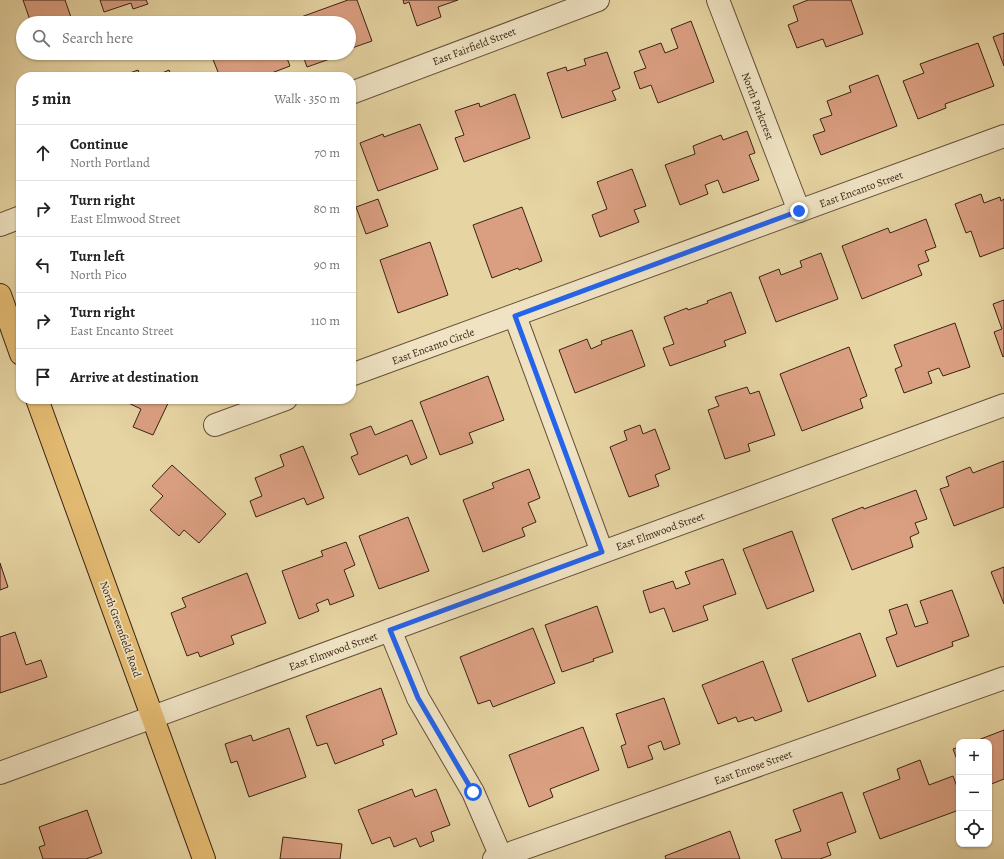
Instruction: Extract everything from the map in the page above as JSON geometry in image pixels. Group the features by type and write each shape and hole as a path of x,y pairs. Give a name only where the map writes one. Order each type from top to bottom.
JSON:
{"main road":[{"path":"0,296 16,340"},
{"name":"North Greenfield Road","path":"39,404 204,859"}],"street":[{"name":"East Fairfield Street","path":"356,91 598,0"},
{"name":"North Parkcrest","path":"718,0 799,211"},
{"name":"East Encanto Street","path":"515,316 1004,136"},
{"path":"0,225 16,219"},
{"name":"East Encanto Circle","path":"356,373 515,316"},
{"path":"515,316 602,552"},
{"path":"215,425 272,404"},
{"name":"East Elmwood Street","path":"0,773 1004,405"},
{"path":"390,630 418,698 473,792 499,858"},
{"name":"East Enrose Street","path":"499,858 1004,678"}],"building":[{"path":"23,0 65,0 71,16 29,16"},
{"path":"100,0 146,0 148,4 133,9 131,3 104,12"},
{"path":"348,0 357,0 372,41 356,47 356,16 304,16"},
{"path":"403,0 458,0 438,7 441,17 417,26 409,2 404,4"},
{"path":"808,0 851,0 863,34 826,47 823,39 797,48 788,25 798,21 793,6"},
{"path":"691,21 714,82 658,103 651,85 640,89 634,72 646,68 639,51 661,43 665,53 678,48 671,29"},
{"path":"1004,33 1004,66 993,37"},
{"path":"978,43 994,86 945,104 946,108 918,119 903,81 924,73 920,64"},
{"path":"607,52 620,88 612,91 616,100 562,118 547,73 566,67 567,71 586,65 584,59"},
{"path":"213,60 288,60 290,66 274,72 218,72"},
{"path":"304,60 327,60 307,67"},
{"path":"878,75 897,126 821,155 813,135 825,131 820,119 832,115 827,101 851,92 849,86"},
{"path":"515,94 530,138 464,162 455,138 464,135 455,111 479,103 480,107"},
{"path":"420,124 438,169 378,191 360,143 383,134 384,137"},
{"path":"747,131 755,153 749,155 759,180 723,193 718,180 705,185 708,194 680,205 665,165 695,154 693,146 721,135 723,140"},
{"path":"632,169 646,206 634,210 639,222 600,237 592,215 607,209 597,182"},
{"path":"981,194 984,203 1000,197 1001,201 1004,199 1004,248 980,257 971,231 966,233 955,204"},
{"path":"378,199 388,226 366,234 356,207"},
{"path":"522,207 542,261 492,278 473,225"},
{"path":"926,219 936,247 925,251 929,261 918,265 922,275 862,299 842,246 888,228 890,233"},
{"path":"430,242 448,295 398,313 380,260"},
{"path":"821,253 838,299 776,322 759,277 779,269 781,275 802,267 800,261"},
{"path":"731,292 746,333 724,341 726,346 670,366 663,348 674,344 664,317 687,308 688,310 708,303 707,301"},
{"path":"1004,300 1003,357 994,332 1002,329 993,304"},
{"path":"955,323 970,367 943,376 939,368 928,372 932,383 904,393 895,369 902,366 894,345"},
{"path":"632,330 645,366 575,393 559,350 587,339 591,349 602,344 601,341"},
{"path":"849,347 867,396 860,399 863,408 802,431 780,374"},
{"path":"488,376 504,420 469,433 473,443 440,455 420,402"},
{"path":"747,387 750,394 759,391 775,435 748,444 750,451 725,459 708,410 719,406 715,397"},
{"path":"130,404 168,404 153,435 133,427 141,409"},
{"path":"412,420 427,458 411,465 407,455 359,475 351,457 358,454 350,434 371,426 375,435"},
{"path":"640,425 643,434 655,429 670,469 655,475 659,486 629,497 610,447 627,440 624,431"},
{"path":"303,446 324,498 307,505 304,498 256,517 250,501 262,496 255,478 284,466 280,455"},
{"path":"1004,461 1004,507 954,526 940,489 949,486 946,477 970,467 973,473"},
{"path":"172,465 226,514 199,543 184,530 179,536 150,510 163,496 152,486"},
{"path":"529,469 540,498 528,503 536,522 522,528 525,536 483,552 463,500 494,488 492,483"},
{"path":"916,490 927,519 915,523 919,533 910,537 913,547 852,570 832,519 863,507 864,509"},
{"path":"408,517 429,571 379,589 359,536"},
{"path":"792,531 814,591 767,609 743,549"},
{"path":"346,542 355,565 344,570 354,596 330,605 328,599 316,604 319,611 299,619 282,571 323,556 321,551"},
{"path":"723,559 736,594 703,606 708,620 673,632 664,608 650,613 643,591 673,581 676,589 690,584 685,572"},
{"path":"0,563 8,587 0,590"},
{"path":"1004,567 1004,604 991,572"},
{"path":"247,573 266,623 231,636 234,644 200,657 198,652 187,656 171,613 186,607 182,598"},
{"path":"952,590 969,636 952,642 953,646 897,667 886,638 897,634 889,610 907,604 915,627 928,623 920,601"},
{"path":"597,606 613,652 593,659 594,661 562,672 545,625"},
{"path":"533,628 555,683 493,707 490,700 478,704 460,657"},
{"path":"15,632 26,665 41,660 47,677 0,693 0,637"},
{"path":"860,633 876,676 808,702 792,659"},
{"path":"763,661 782,711 755,721 753,717 738,722 736,717 718,724 702,685"},
{"path":"381,688 397,734 382,740 384,745 335,764 327,743 317,746 306,716"},
{"path":"664,698 680,744 664,750 661,741 648,746 653,759 628,768 621,746 626,744 616,714"},
{"path":"583,727 599,770 550,789 553,797 529,807 509,755"},
{"path":"289,728 306,777 249,797 237,761 231,763 225,744 251,735 253,741"},
{"path":"1004,730 1004,779 992,784 992,739 981,739"},
{"path":"956,748 956,757 953,749"},
{"path":"920,760 929,785 953,776 956,784 956,811 880,839 863,793 900,779 897,769"},
{"path":"412,789 415,797 436,789 450,825 431,832 434,841 420,847 416,838 394,847 390,837 372,844 358,810"},
{"path":"842,792 856,832 827,843 831,855 820,859 782,859 775,840 801,831 793,810"},
{"path":"87,810 102,853 86,859 43,859 39,847 45,845 39,827"},
{"path":"730,831 740,859 666,859 665,856"},
{"path":"283,837 342,844 340,859 280,859"}],"route":[{"path":"473,792 418,698 390,630 602,552 515,316 799,211"}]}
